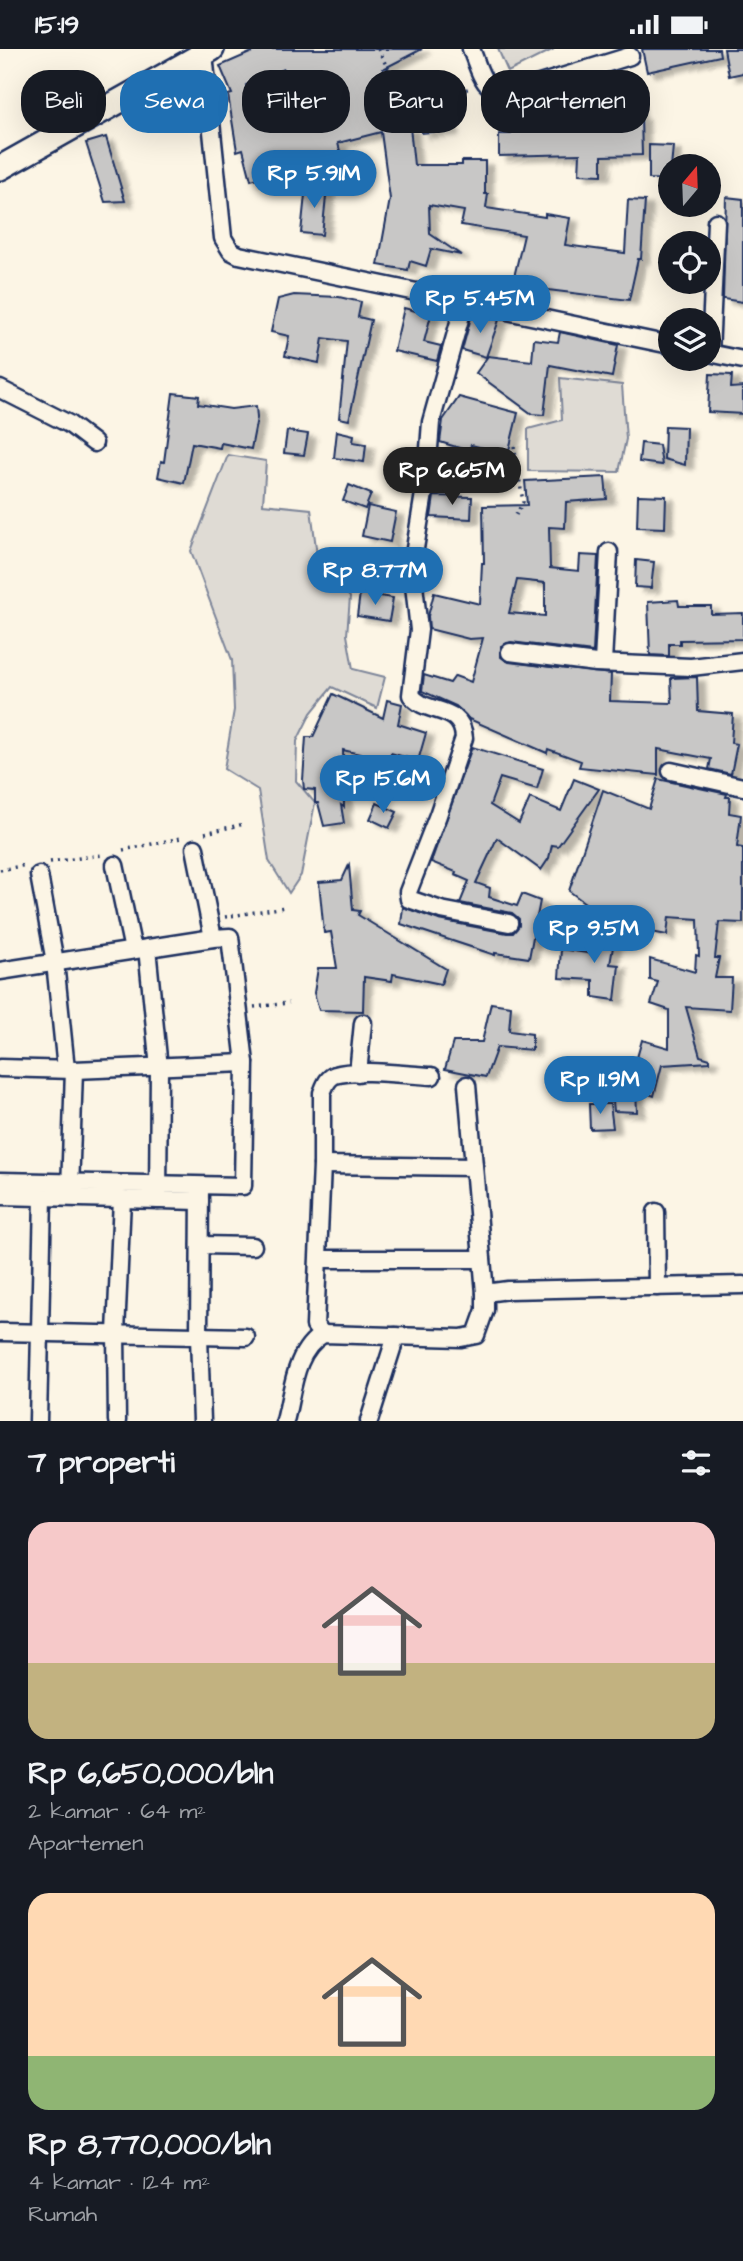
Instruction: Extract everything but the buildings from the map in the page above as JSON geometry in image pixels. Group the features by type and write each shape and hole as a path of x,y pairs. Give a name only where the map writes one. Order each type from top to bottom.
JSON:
{"main road":[{"path":"0,168 204,51"}],"street":[{"path":"471,49 481,73"},
{"path":"204,51 223,238 230,251 353,280 658,342"},
{"path":"585,70 630,56"},
{"path":"711,308 716,222"},
{"path":"465,301 431,422 412,567 419,630 411,695 418,702 457,719 462,725 464,738 408,892 409,899 441,910 509,923"},
{"path":"721,355 743,360"},
{"path":"0,389 69,423 94,443"},
{"path":"603,662 608,552"},
{"path":"510,652 603,662 691,667 743,661"},
{"path":"671,771 743,787"},
{"path":"195,848 213,938"},
{"path":"115,865 139,949 159,1068 158,1192"},
{"path":"39,875 70,1069 70,1190"},
{"path":"0,971 230,937 245,1063 243,1186 200,1193 70,1190 43,1197 0,1196"},
{"path":"358,1073 363,1023"},
{"path":"0,1068 159,1068 245,1063"},
{"path":"323,1335 315,1326 322,1165 322,1093 325,1084 335,1075 358,1073 432,1076"},
{"path":"285,1421 294,1380 306,1346 323,1335 461,1338 476,1335 485,1310 485,1293 467,1085"},
{"path":"322,1165 474,1167"},
{"path":"0,1181 122,1199 158,1192"},
{"path":"200,1193 199,1337 202,1421"},
{"path":"38,1421 43,1197"},
{"path":"117,1421 116,1333 122,1199"},
{"path":"656,1212 657,1287"},
{"path":"200,1245 253,1246"},
{"path":"319,1259 482,1259"},
{"path":"485,1293 508,1290 743,1285"},
{"path":"0,1332 246,1337"},
{"path":"369,1421 396,1336"}],"path":[{"path":"378,49 398,89 417,103 481,84"},
{"path":"514,446 523,502 516,515"},
{"path":"209,921 285,907"},
{"path":"238,1008 289,1003"}],"shaded area":[{"path":"498,49 554,49 512,70 507,70"},
{"path":"560,378 622,385 626,439 619,472 528,471 528,429 562,420"},
{"path":"228,455 266,461 263,504 311,509 318,563 350,597 347,635 353,669 385,677 377,708 332,687 311,713 297,741 296,781 315,803 301,875 289,893 269,861 258,790 224,769 234,710 232,660 191,551"}]}
